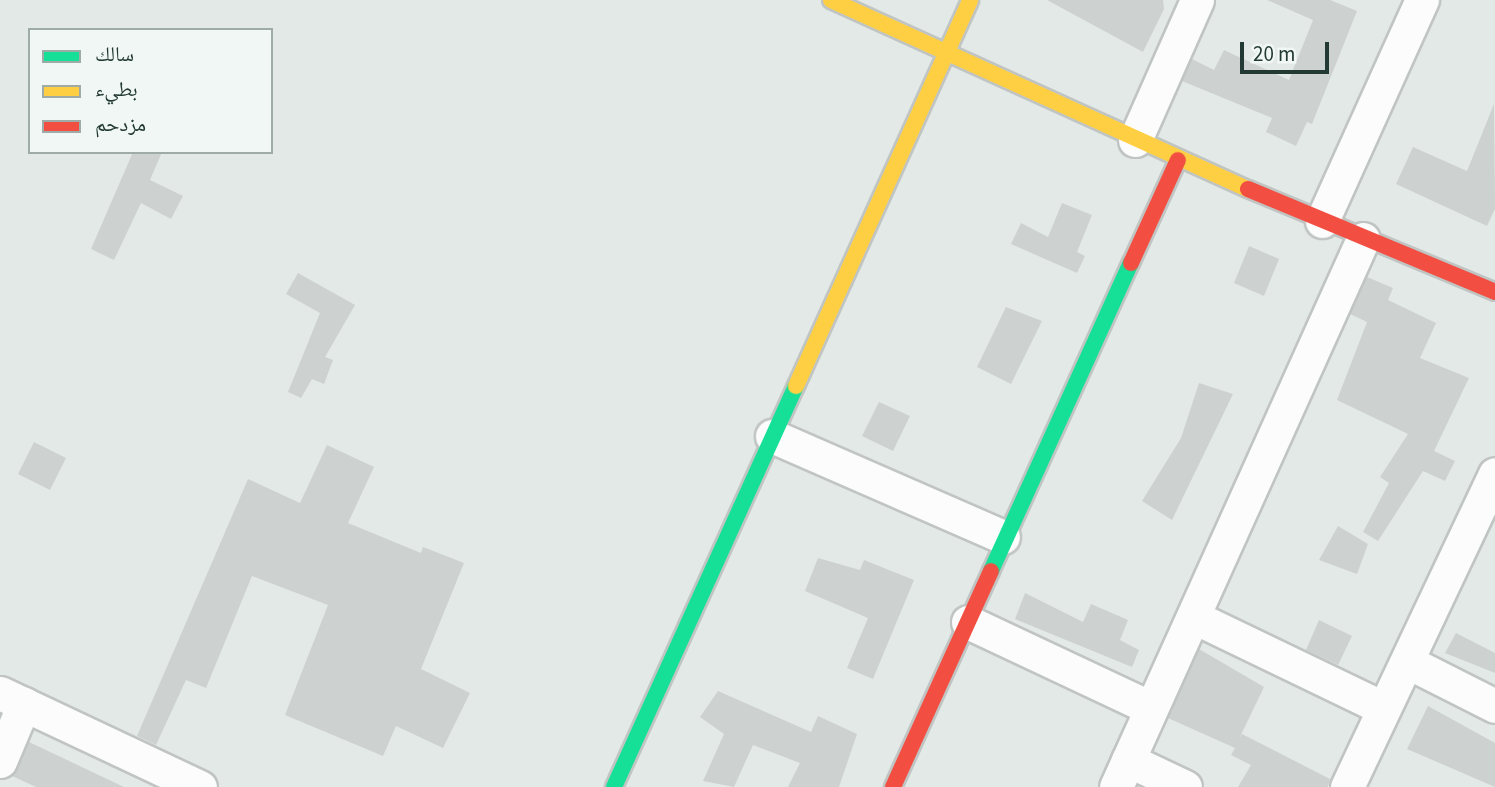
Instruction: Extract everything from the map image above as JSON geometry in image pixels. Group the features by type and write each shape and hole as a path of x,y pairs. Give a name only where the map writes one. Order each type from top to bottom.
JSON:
{"street":[{"path":"831,0 1178,160 1495,292"},
{"path":"614,787 970,0"},
{"path":"1135,140 1197,0"},
{"path":"1322,221 1422,0"},
{"path":"893,787 968,622 1003,537 1178,160"},
{"path":"1185,787 1122,773 1363,239"},
{"path":"772,436 1003,537"},
{"path":"1347,787 1495,474"},
{"path":"1194,617 1383,708"},
{"path":"968,622 1150,708"},
{"path":"1408,662 1495,706"},
{"path":"0,761 12,698 200,787"}],"building":[{"path":"1047,0 1163,0 1164,9 1143,52"},
{"path":"1267,0 1330,0 1357,11 1312,124 1307,122 1296,146 1266,132 1272,118 1182,81 1192,59 1214,70 1224,50 1289,80 1313,20"},
{"path":"1494,104 1495,209 1487,226 1396,184 1413,147 1467,171"},
{"path":"132,154 161,154 150,180 183,196 171,219 141,203 114,260 91,249"},
{"path":"1062,203 1092,215 1077,252 1085,256 1077,273 1011,244 1021,223 1048,237"},
{"path":"1249,246 1279,259 1264,296 1234,283"},
{"path":"298,273 355,305 325,357 333,360 324,384 312,379 301,398 288,392 320,313 286,294"},
{"path":"1367,277 1393,288 1388,300 1436,323 1420,358 1469,378 1434,451 1455,461 1445,481 1423,471 1378,541 1363,532 1389,483 1380,477 1408,434 1337,400 1367,322 1350,314"},
{"path":"1006,307 1042,321 1011,384 977,367"},
{"path":"1199,383 1233,394 1172,520 1142,501 1181,438"},
{"path":"879,402 910,416 893,451 862,436"},
{"path":"34,442 66,458 50,490 18,474"},
{"path":"327,445 374,467 348,523 421,553 423,547 464,563 421,669 470,693 443,748 396,726 383,756 285,715 328,605 252,576 206,688 186,680 156,745 137,736 248,479 300,503"},
{"path":"1338,526 1368,544 1357,574 1319,560"},
{"path":"818,558 860,570 864,560 914,580 873,679 847,668 868,618 805,591"},
{"path":"1025,593 1083,622 1091,604 1128,620 1120,640 1139,650 1132,667 1015,619"},
{"path":"1319,620 1352,636 1338,665 1306,650"},
{"path":"1456,633 1495,653 1495,673 1445,653"},
{"path":"1199,649 1264,687 1239,739 1242,734 1330,779 1328,787 1238,787 1251,765 1231,755 1235,748 1168,718"},
{"path":"718,691 811,732 818,716 857,734 839,787 788,787 800,763 753,745 734,787 703,781 724,734 700,717"},
{"path":"1428,706 1495,743 1495,787 1407,749"},
{"path":"29,742 124,787 36,787 12,776"}],"traffic: fast":[{"path":"991,571 1131,263"},
{"path":"614,787 796,386"}],"traffic: slow":[{"path":"831,0 1248,189"},
{"path":"796,386 970,0"}],"traffic: jam":[{"path":"1131,263 1178,160"},
{"path":"1248,189 1495,292"},
{"path":"893,787 991,571"}]}
